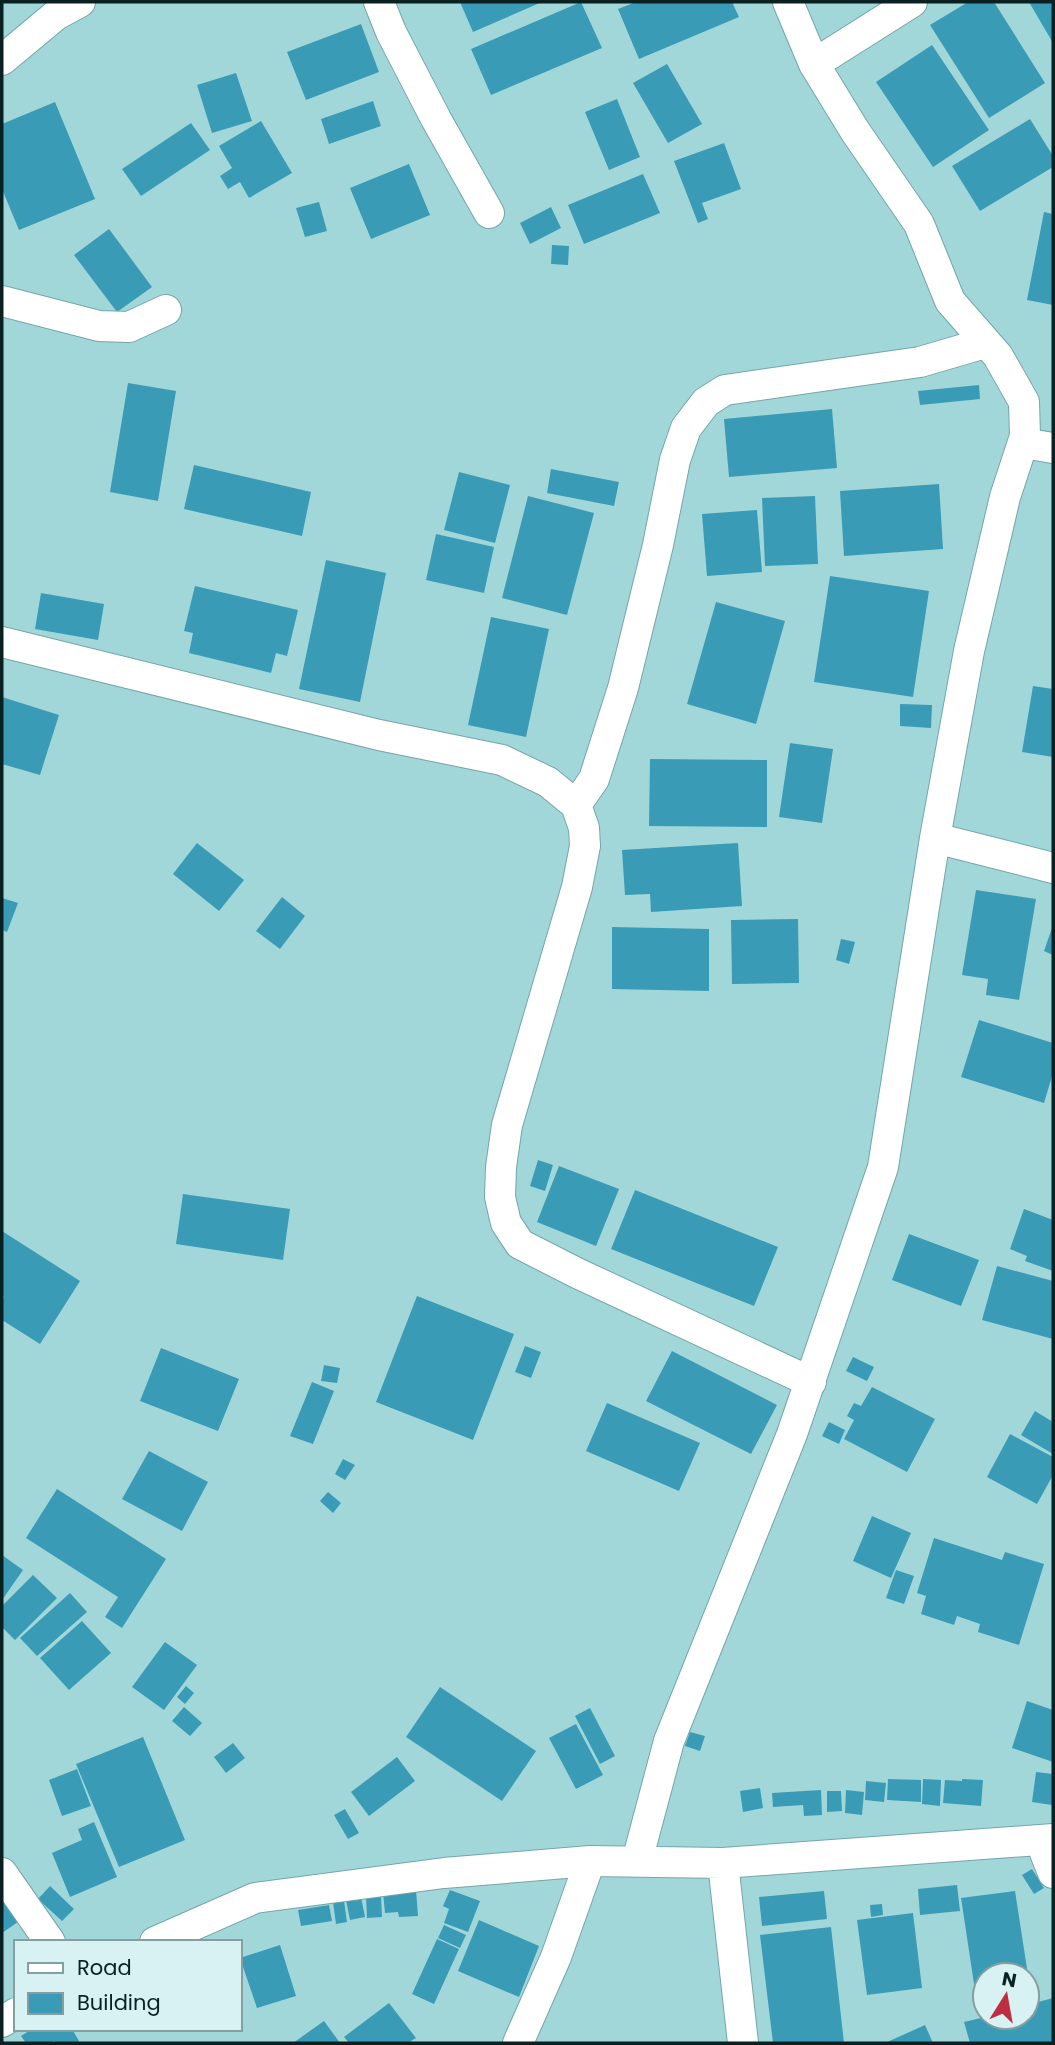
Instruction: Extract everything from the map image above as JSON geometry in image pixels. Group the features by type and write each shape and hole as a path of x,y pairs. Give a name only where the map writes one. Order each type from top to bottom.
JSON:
{"street":[{"path":"2,60 56,15 80,2"},
{"path":"379,2 391,32 436,119 489,213"},
{"path":"637,1861 669,1741 811,1382 883,1167 935,838 969,650 1005,497 1025,436 1024,402 998,356 950,301 919,224 855,131 814,64 788,2"},
{"path":"814,64 912,2"},
{"path":"2,301 99,326 129,327 166,310"},
{"path":"576,806 594,779 623,688 658,545 675,460 686,428 706,402 726,390 919,362 985,343"},
{"path":"1023,443 1053,448"},
{"path":"2,642 379,735 502,760 548,782 576,806 584,828 585,846 577,887 507,1125 500,1167 500,1197 506,1223 520,1244 811,1382"},
{"path":"935,838 1053,868"},
{"path":"160,1940 255,1898 444,1873 590,1861 723,1863 1046,1840 1053,1873"},
{"path":"518,2043 556,1958 590,1861"},
{"path":"723,1863 743,2043"},
{"path":"2,1873 49,1940"}],"building":[{"path":"460,2 542,2 473,32"},
{"path":"581,2 602,48 491,95 471,49"},
{"path":"636,2 732,2 739,17 639,59 618,9"},
{"path":"968,2 994,2 1045,83 989,118 930,25"},
{"path":"1029,2 1053,2 1053,43"},
{"path":"361,24 379,72 306,100 287,52"},
{"path":"932,45 989,130 933,167 876,82"},
{"path":"667,64 702,124 668,143 633,83"},
{"path":"236,73 252,121 212,133 197,85"},
{"path":"617,99 640,157 609,170 585,112"},
{"path":"373,101 381,126 329,144 321,119"},
{"path":"55,102 95,199 19,230 2,189 2,124"},
{"path":"1030,119 1053,156 1053,167 980,211 952,166"},
{"path":"261,121 292,173 249,198 240,182 228,189 220,176 232,168 219,146"},
{"path":"191,123 210,150 141,196 122,169"},
{"path":"724,143 741,189 702,203 708,219 698,223 674,161"},
{"path":"409,164 430,215 371,239 350,188"},
{"path":"643,174 660,213 584,244 568,205"},
{"path":"319,202 327,231 305,237 296,208"},
{"path":"551,207 561,228 530,244 520,223"},
{"path":"1044,212 1053,214 1053,305 1027,300"},
{"path":"109,229 152,287 117,312 74,255"},
{"path":"552,245 569,246 568,265 551,264"},
{"path":"128,383 176,391 158,501 110,492"},
{"path":"979,385 980,399 920,405 918,391"},
{"path":"832,409 837,468 729,477 724,419"},
{"path":"194,465 311,492 302,536 184,509"},
{"path":"551,469 619,482 614,506 547,493"},
{"path":"459,472 510,485 495,543 444,530"},
{"path":"939,484 943,549 844,556 840,491"},
{"path":"528,496 594,513 567,615 502,598"},
{"path":"815,496 818,564 765,566 762,498"},
{"path":"757,510 762,572 707,576 702,514"},
{"path":"436,534 494,547 484,593 426,580"},
{"path":"326,560 386,573 360,702 299,689"},
{"path":"830,576 929,591 913,697 814,682"},
{"path":"195,586 298,610 287,656 276,653 271,673 189,653 193,633 184,631"},
{"path":"41,593 104,604 98,640 35,629"},
{"path":"716,602 785,621 756,724 687,704"},
{"path":"491,617 549,629 526,737 468,725"},
{"path":"1033,686 1053,689 1053,757 1022,752"},
{"path":"2,697 59,715 40,775 2,764"},
{"path":"900,704 932,705 931,728 900,726"},
{"path":"790,743 833,749 822,823 779,817"},
{"path":"650,759 767,760 767,827 649,826"},
{"path":"197,843 244,880 219,911 173,874"},
{"path":"738,843 742,906 651,912 650,894 625,895 622,850"},
{"path":"976,890 1036,899 1019,1000 986,995 988,979 962,975"},
{"path":"282,897 305,916 280,949 256,931"},
{"path":"2,898 18,903 7,932 2,930"},
{"path":"798,919 799,983 732,984 731,920"},
{"path":"1053,925 1053,955 1044,951"},
{"path":"612,927 709,929 709,991 612,989"},
{"path":"841,939 855,942 849,964 836,960"},
{"path":"979,1020 1053,1043 1053,1073 1044,1103 961,1077"},
{"path":"538,1160 553,1165 545,1191 530,1186"},
{"path":"559,1166 619,1189 596,1246 537,1222"},
{"path":"635,1190 778,1247 754,1306 611,1249"},
{"path":"183,1194 290,1209 283,1260 176,1244"},
{"path":"1024,1209 1053,1220 1053,1271 1025,1261 1027,1256 1010,1249"},
{"path":"2,1231 80,1281 40,1344 2,1320"},
{"path":"909,1234 979,1260 961,1306 892,1280"},
{"path":"997,1266 1053,1281 1053,1339 982,1320"},
{"path":"417,1296 514,1334 473,1440 376,1402"},
{"path":"525,1346 541,1352 531,1378 515,1372"},
{"path":"161,1348 239,1379 218,1431 140,1401"},
{"path":"672,1351 777,1405 751,1454 646,1401"},
{"path":"853,1357 874,1367 867,1381 846,1371"},
{"path":"324,1365 340,1368 337,1383 321,1381"},
{"path":"312,1382 334,1391 313,1444 290,1436"},
{"path":"872,1387 935,1419 907,1472 844,1439 854,1420 847,1416 854,1403 861,1406"},
{"path":"607,1403 700,1443 679,1491 586,1451"},
{"path":"1035,1411 1053,1422 1053,1454 1021,1435"},
{"path":"829,1422 845,1430 839,1444 822,1436"},
{"path":"1010,1434 1053,1457 1053,1475 1037,1504 987,1477"},
{"path":"149,1451 208,1482 182,1531 122,1499"},
{"path":"343,1459 355,1465 345,1480 335,1474"},
{"path":"57,1489 166,1559 122,1628 105,1617 118,1597 26,1538"},
{"path":"328,1492 341,1503 333,1513 320,1501"},
{"path":"872,1516 911,1533 891,1578 853,1561"},
{"path":"934,1538 1002,1560 1005,1552 1044,1564 1019,1645 978,1632 980,1624 957,1616 954,1625 921,1614 926,1596 917,1593"},
{"path":"2,1555 23,1570 2,1600"},
{"path":"896,1570 914,1576 904,1604 886,1598"},
{"path":"33,1575 57,1598 15,1640 2,1627 2,1606"},
{"path":"70,1593 87,1612 37,1656 20,1638"},
{"path":"82,1621 111,1653 69,1690 40,1658"},
{"path":"165,1642 197,1665 164,1710 132,1687"},
{"path":"186,1686 194,1693 185,1704 177,1697"},
{"path":"440,1687 536,1751 502,1801 406,1737"},
{"path":"1027,1701 1053,1710 1053,1762 1012,1748"},
{"path":"184,1707 202,1723 190,1736 172,1721"},
{"path":"590,1708 615,1756 600,1764 575,1716"},
{"path":"576,1724 603,1775 576,1789 549,1738"},
{"path":"690,1732 705,1736 700,1751 685,1746"},
{"path":"143,1737 185,1840 119,1867 76,1764"},
{"path":"233,1743 245,1758 226,1773 214,1757"},
{"path":"397,1757 415,1781 369,1816 351,1792"},
{"path":"77,1769 91,1806 62,1816 49,1780"},
{"path":"1036,1772 1053,1774 1052,1805 1032,1802"},
{"path":"888,1779 921,1780 921,1802 887,1800"},
{"path":"923,1779 941,1780 940,1806 922,1804"},
{"path":"945,1780 983,1780 981,1806 943,1803"},
{"path":"866,1781 886,1783 884,1802 865,1800"},
{"path":"760,1788 763,1808 743,1812 740,1791"},
{"path":"821,1790 822,1815 804,1816 803,1805 773,1807 772,1793"},
{"path":"846,1790 864,1792 862,1815 845,1813"},
{"path":"827,1791 841,1791 842,1811 827,1812"},
{"path":"345,1809 359,1833 348,1839 334,1815"},
{"path":"94,1822 117,1877 70,1897 52,1853 82,1840 78,1829"},
{"path":"1032,1869 1044,1888 1034,1894 1022,1875"},
{"path":"2,1885 25,1917 2,1933"},
{"path":"957,1885 960,1911 920,1915 918,1889"},
{"path":"50,1886 74,1909 62,1921 38,1899"},
{"path":"416,1890 418,1916 399,1917 398,1912 385,1913 383,1892"},
{"path":"450,1890 480,1901 468,1932 444,1923 449,1909 443,1906"},
{"path":"824,1891 827,1919 762,1926 759,1897"},
{"path":"1015,1891 1026,1961 971,1961 971,1964 961,1898"},
{"path":"381,1896 382,1917 367,1918 366,1897"},
{"path":"361,1897 365,1917 350,1920 346,1900"},
{"path":"344,1901 347,1922 336,1924 333,1902"},
{"path":"882,1904 883,1915 871,1917 870,1905"},
{"path":"329,1905 332,1921 301,1926 298,1910"},
{"path":"913,1913 922,1988 867,1995 857,1920"},
{"path":"479,1920 539,1946 519,1997 458,1971"},
{"path":"444,1925 466,1935 460,1948 438,1938"},
{"path":"831,1927 844,2043 773,2043 760,1935"},
{"path":"437,1939 459,1949 434,2004 412,1994"},
{"path":"280,1945 296,1996 257,2008 242,1957"},
{"path":"1053,1998 1053,2043 970,2043 964,2022 971,2020 971,2031 1041,2031 1041,2001"},
{"path":"389,2003 416,2038 408,2043 349,2043 344,2037"},
{"path":"324,2021 340,2043 293,2043"},
{"path":"925,2025 933,2043 885,2043"},
{"path":"29,2031 73,2031 79,2041 26,2043 21,2036"}]}
